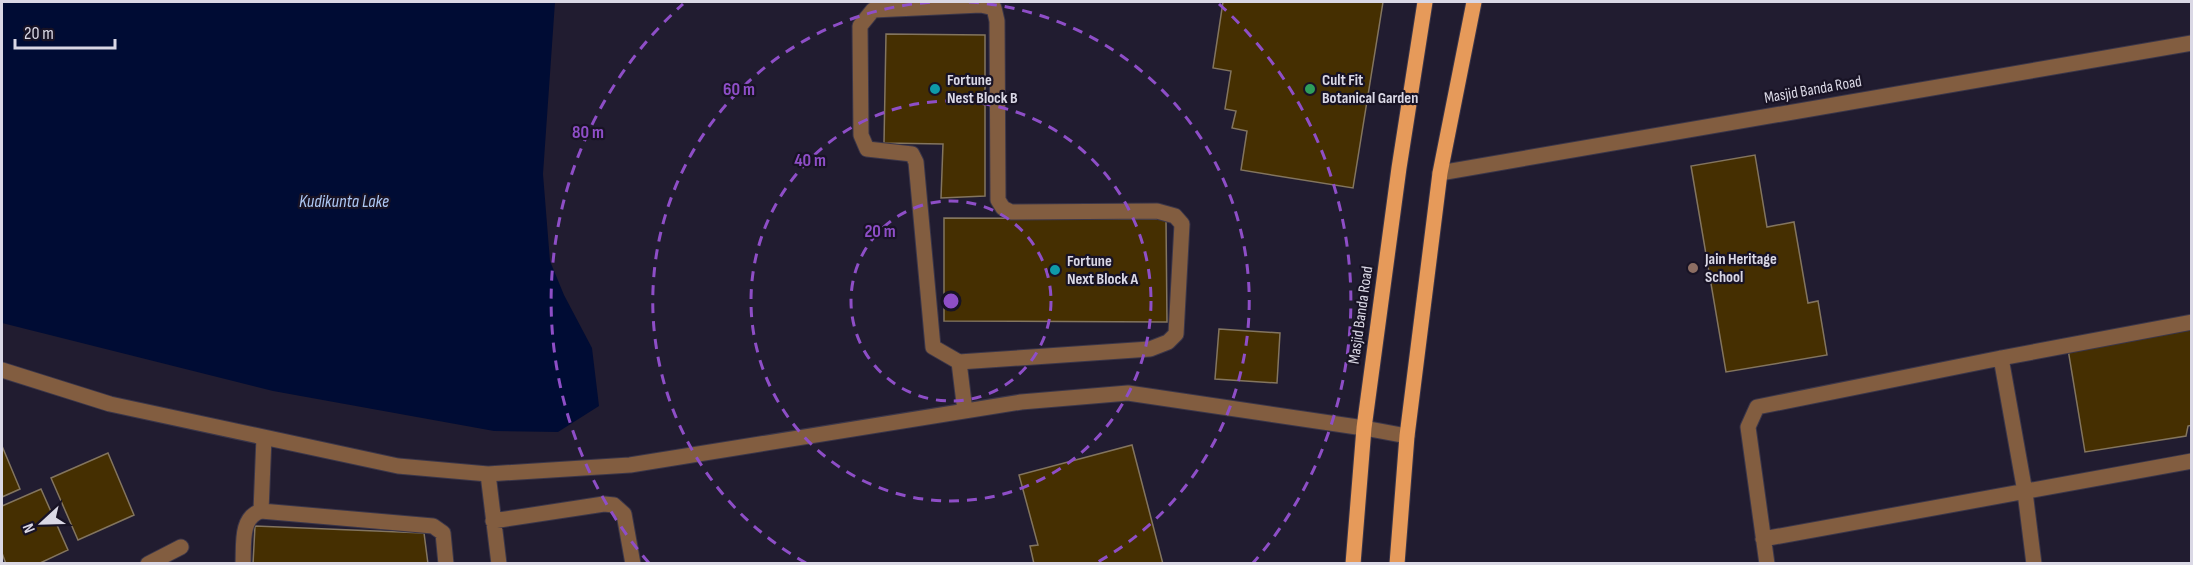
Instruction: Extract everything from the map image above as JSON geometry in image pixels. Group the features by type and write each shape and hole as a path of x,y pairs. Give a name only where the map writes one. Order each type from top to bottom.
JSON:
{"main road":[{"name":"Masjid Banda Road","path":"1353,564 1364,428 1398,168 1425,2"},
{"path":"1397,564 1407,436 1440,173 1474,2"}],"street":[{"path":"981,5 994,8 997,21 998,200 1003,208 1011,212 1157,211 1175,216 1182,224 1176,334 1168,342 1150,349 960,362 933,347 916,162 912,154 867,149 861,135 860,26 873,10 981,5"},
{"name":"Masjid Banda Road","path":"1440,173 2192,43"},
{"path":"1767,564 1748,427 1757,407 2192,322"},
{"path":"2001,358 2025,492 2034,564"},
{"path":"960,362 965,411"},
{"path":"2,370 110,404 398,466 488,474 630,465 1021,402 1128,393 1407,436"},
{"path":"261,511 264,437"},
{"path":"1763,539 2192,461"},
{"path":"488,474 499,564"},
{"path":"493,521 604,504 614,505 624,514 633,564"},
{"path":"243,564 246,521 252,513 261,511 433,526 443,533 446,564"},
{"path":"148,564 181,547"}],"water":[{"name":"Kudikunta Lake","path":"2,2 555,2 543,174 550,261 564,295 592,348 599,406 558,432 494,431 273,391 2,323"}],"building":[{"path":"1223,2 1383,2 1353,188 1241,170 1247,131 1232,128 1236,111 1225,109 1231,71 1213,68"},
{"name":"Fortune Nest Block B","path":"886,34 985,35 985,196 941,198 943,144 884,143"},
{"path":"1755,155 1767,227 1794,222 1808,303 1818,301 1827,355 1726,372 1691,166"},
{"name":"Fortune Next Block A","path":"944,218 1166,219 1167,322 944,321"},
{"path":"1219,329 1280,333 1277,383 1215,379"},
{"path":"2192,329 2192,425 2188,426 2186,436 2085,452 2068,349"},
{"path":"1132,445 1163,564 1034,564 1030,546 1038,545 1019,475"},
{"path":"2,446 20,489 2,497"},
{"path":"108,453 134,515 78,540 51,478"},
{"path":"41,489 68,550 38,564 6,564 2,553 2,506"},
{"path":"255,526 424,533 428,564 253,564"}],"place":[{"name":"Fortune Nest Block B","path":"935,89"},
{"name":"Cult Fit Botanical Garden","path":"1310,89"},
{"name":"Jain Heritage School","path":"1693,268"},
{"name":"Fortune Next Block A","path":"1055,270"}]}
